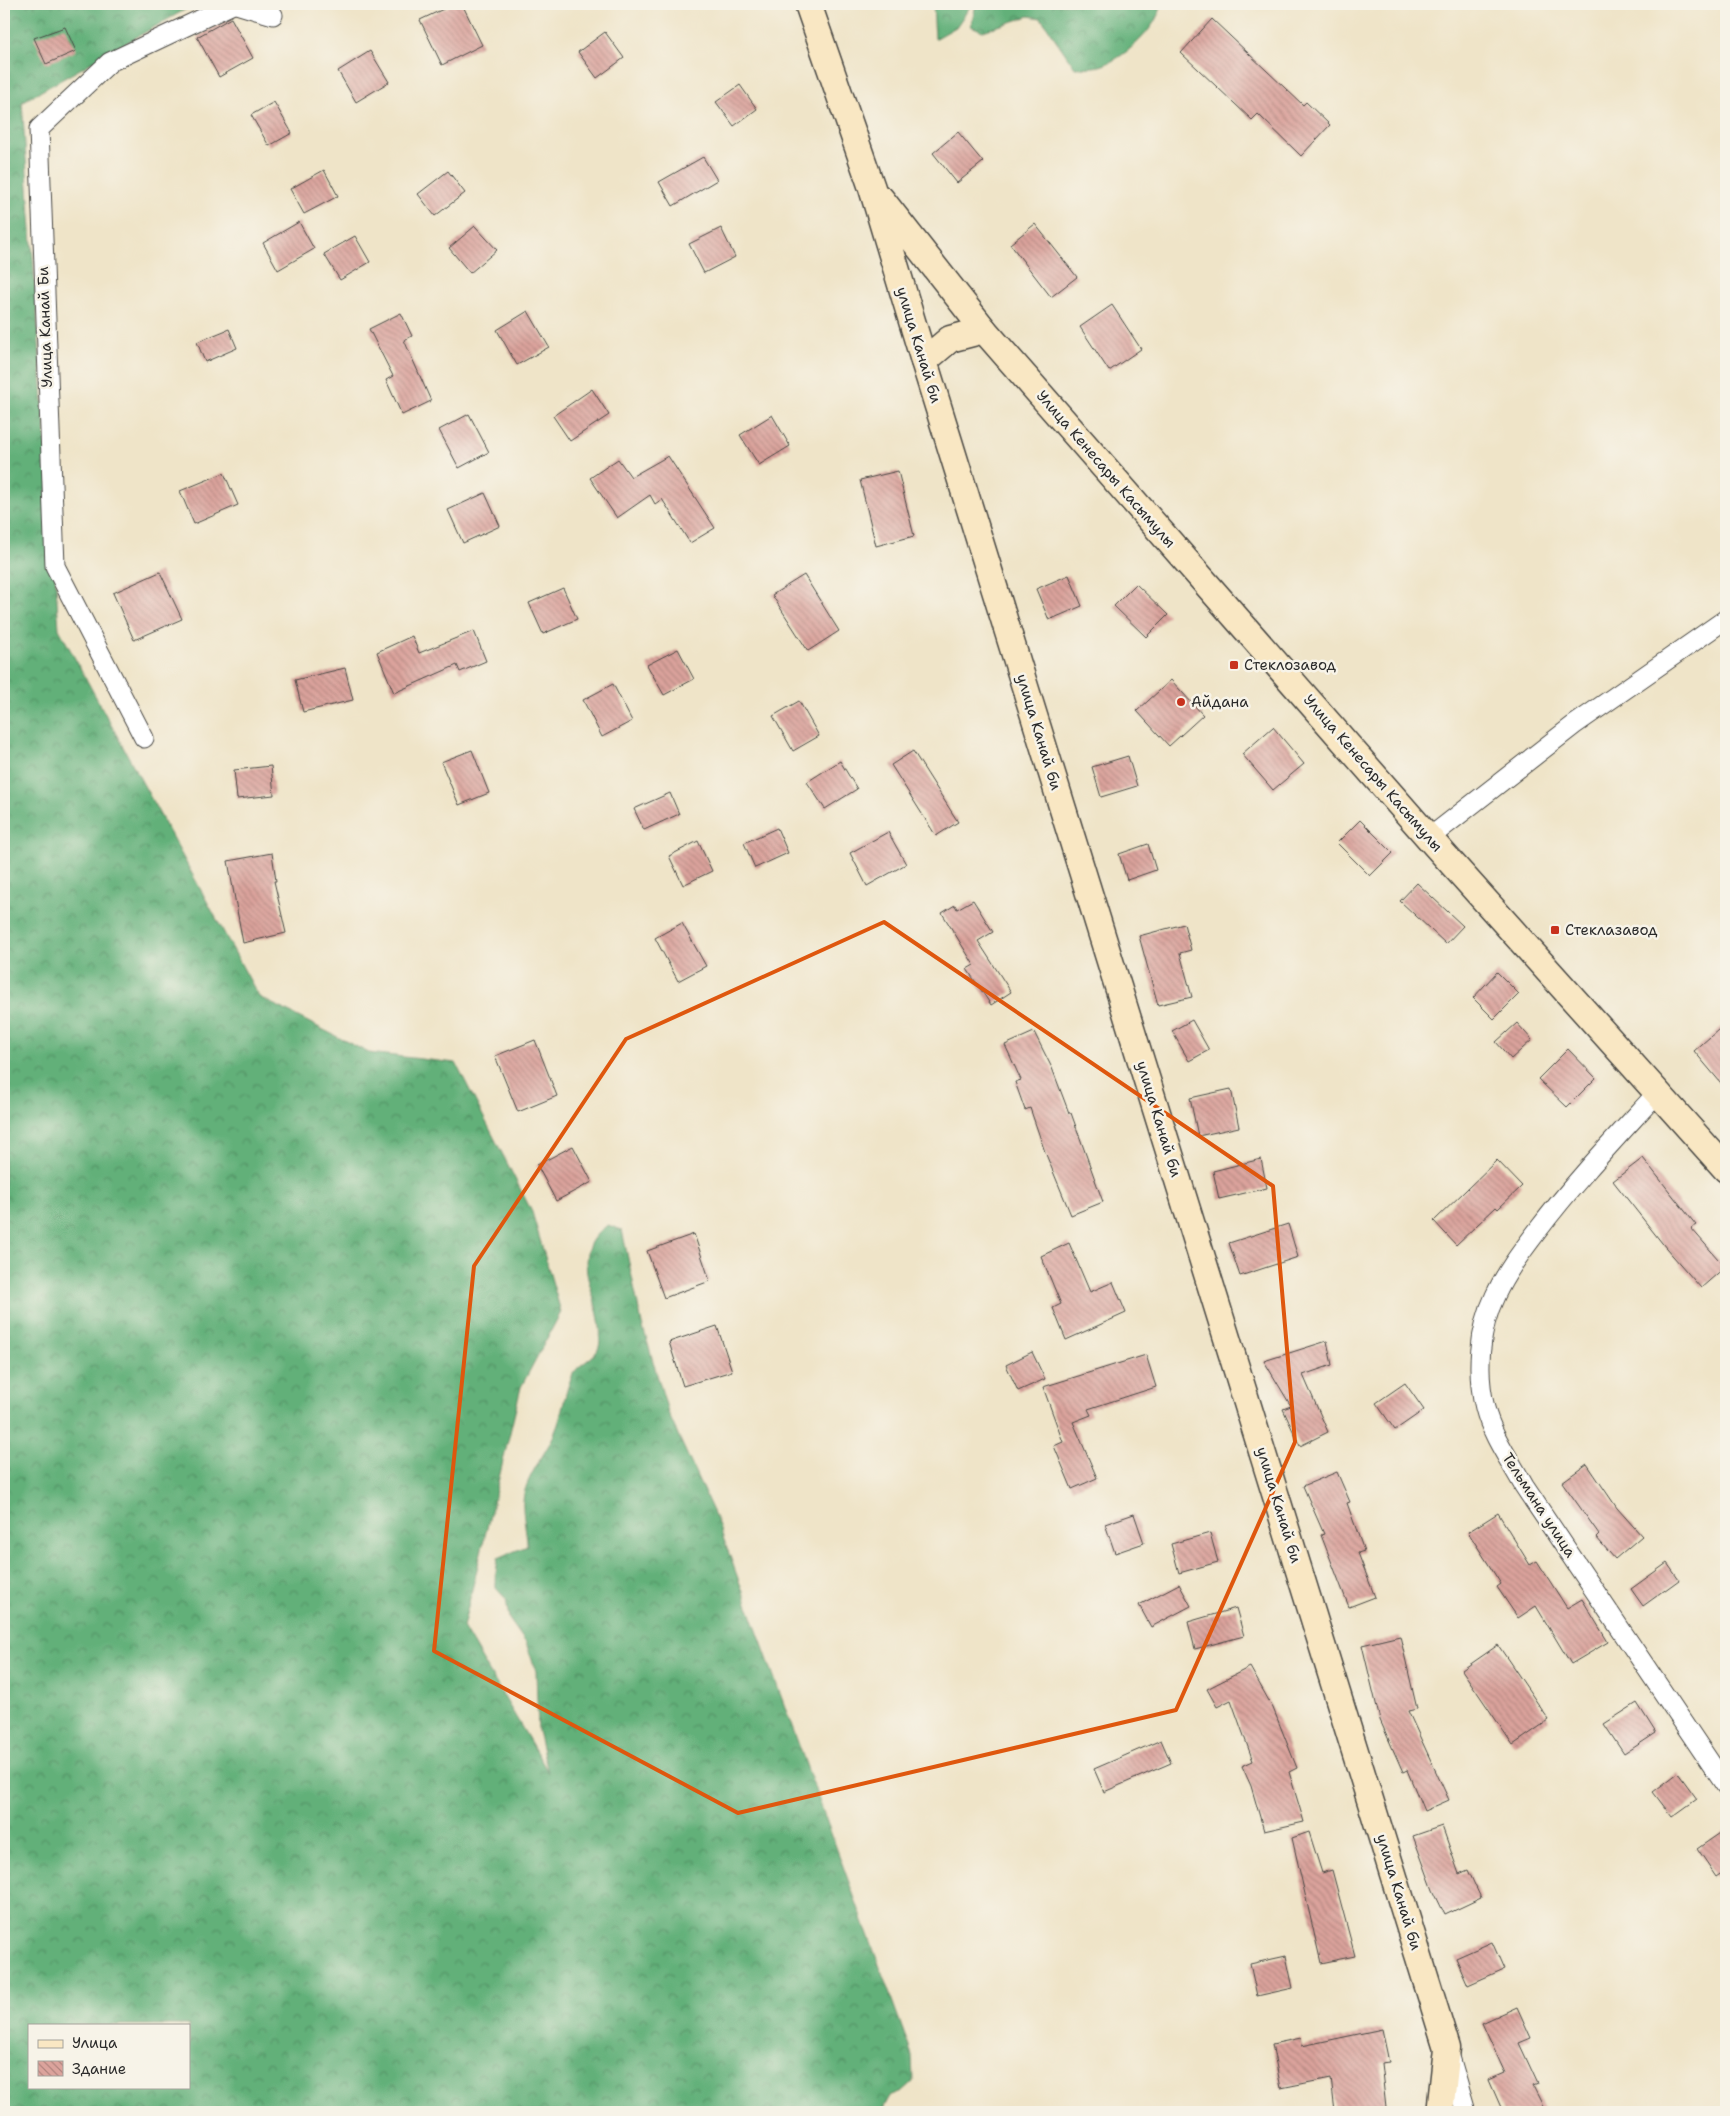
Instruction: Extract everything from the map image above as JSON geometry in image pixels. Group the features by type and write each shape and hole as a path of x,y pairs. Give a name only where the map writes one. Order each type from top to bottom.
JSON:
{"main road":[{"name":"улица Канай би","path":"808,4 872,188 1447,2048 1440,2112"},
{"name":"Улица Кенесары Касымулы","path":"872,188 984,330 1430,838 1726,1169"},
{"path":"924,361 950,339 984,330"}],"street":[{"name":"Улица Канай Би","path":"144,738 55,566 39,128 110,62 235,4 273,15"},
{"path":"1430,838 1574,725 1726,619"},
{"name":"Тельмана улица","path":"1658,1092 1570,1188 1513,1263 1494,1297 1482,1339 1481,1376 1485,1409 1501,1444 1524,1486 1726,1786"},
{"name":"улица Канай би","path":"1447,2048 1466,2112"}],"highlighted area":[{"path":"884,922 1273,1186 1295,1442 1176,1710 738,1813 434,1651 474,1266 626,1039"}],"green space":[{"path":"4,4 195,4 22,102 59,629 259,997 369,1053 456,1063 532,1212 561,1312 521,1387 463,1627 548,1772 538,1731 536,1671 526,1643 509,1619 506,1599 496,1588 498,1558 527,1546 523,1501 528,1483 555,1432 575,1370 594,1354 599,1347 600,1330 598,1314 586,1266 587,1252 594,1238 608,1225 622,1230 642,1324 669,1415 716,1518 912,2055 913,2082 903,2091 890,2096 884,2107 886,2112 4,2112"},
{"path":"933,4 972,4 956,27 935,39"},
{"path":"976,4 1162,4 1154,23 1130,49 1112,61 1100,66 1075,68 1041,18 1029,16 983,31 971,26"}],"building":[{"path":"454,4 462,4 482,45 442,65 420,20"},
{"path":"231,18 253,58 219,77 197,37"},
{"path":"1212,19 1303,105 1306,102 1330,125 1301,156 1258,114 1252,120 1181,53"},
{"path":"65,27 76,51 46,64 34,38"},
{"path":"605,32 624,58 597,78 578,52"},
{"path":"370,51 389,82 356,102 338,71"},
{"path":"740,85 757,109 734,126 716,102"},
{"path":"274,102 292,133 269,146 251,115"},
{"path":"958,132 983,162 957,183 933,153"},
{"path":"703,157 717,180 673,206 659,182"},
{"path":"324,170 338,196 304,214 290,189"},
{"path":"448,171 465,193 435,216 418,194"},
{"path":"299,222 314,249 278,270 263,243"},
{"path":"1035,224 1077,277 1051,297 1010,244"},
{"path":"475,226 497,250 470,273 449,248"},
{"path":"721,228 735,257 704,273 689,244"},
{"path":"355,236 370,262 340,280 324,254"},
{"path":"1112,305 1141,349 1109,371 1080,327"},
{"path":"528,311 549,347 517,365 497,330"},
{"path":"401,313 412,336 404,340 431,401 402,415 386,380 393,376 369,329"},
{"path":"229,329 237,348 205,362 197,342"},
{"path":"592,389 609,415 570,441 553,416"},
{"path":"469,414 489,452 459,468 439,430"},
{"path":"772,415 790,446 759,465 740,435"},
{"path":"668,456 715,528 690,543 662,499 655,504 650,495 617,518 590,478 618,459 631,477"},
{"path":"898,471 914,536 876,546 860,480"},
{"path":"224,473 238,505 194,524 180,491"},
{"path":"485,493 500,526 463,543 448,510"},
{"path":"160,572 182,619 134,640 113,593"},
{"path":"804,575 839,631 808,651 772,595"},
{"path":"1069,575 1082,606 1049,620 1036,589"},
{"path":"1136,584 1168,615 1146,637 1114,606"},
{"path":"563,588 577,619 543,634 529,603"},
{"path":"474,631 486,661 460,672 457,665 394,693 377,652 412,636 419,653"},
{"path":"678,649 694,679 664,695 647,665"},
{"path":"345,668 353,700 303,712 295,680"},
{"path":"1171,680 1203,715 1169,746 1137,711"},
{"path":"613,684 632,721 602,737 583,700"},
{"path":"799,701 819,736 793,751 773,716"},
{"path":"1273,727 1304,764 1273,790 1242,754"},
{"path":"472,750 489,793 459,805 441,762"},
{"path":"913,751 958,822 936,836 891,765"},
{"path":"1128,756 1137,786 1101,797 1092,767"},
{"path":"840,761 857,789 825,809 807,782"},
{"path":"271,766 274,795 237,799 234,770"},
{"path":"670,793 679,814 644,830 634,809"},
{"path":"1360,820 1393,853 1370,876 1337,843"},
{"path":"777,828 788,853 755,868 744,843"},
{"path":"888,832 906,864 867,886 850,853"},
{"path":"698,841 712,871 683,885 669,856"},
{"path":"1148,844 1156,870 1127,880 1119,854"},
{"path":"272,853 276,881 274,881 286,933 243,943 228,861"},
{"path":"1417,883 1463,926 1446,944 1400,901"},
{"path":"973,900 993,932 978,941 1011,992 991,1005 967,969 974,965 942,913 955,905 957,909"},
{"path":"682,923 706,966 678,981 655,938"},
{"path":"1184,924 1191,950 1180,953 1192,997 1158,1005 1139,936"},
{"path":"1497,972 1519,994 1494,1019 1473,998"},
{"path":"1192,1020 1209,1050 1189,1061 1172,1031"},
{"path":"1517,1023 1532,1040 1511,1059 1496,1042"},
{"path":"1726,1023 1726,1089 1694,1051"},
{"path":"1034,1032 1052,1068 1069,1113 1071,1113 1103,1202 1071,1215 1045,1152 1030,1108 1025,1110 1015,1082 1021,1080 1005,1045"},
{"path":"535,1040 557,1096 518,1112 495,1056"},
{"path":"1568,1049 1596,1078 1567,1107 1538,1079"},
{"path":"1231,1089 1239,1127 1198,1136 1190,1098"},
{"path":"573,1146 592,1182 556,1201 537,1165"},
{"path":"1643,1158 1696,1225 1691,1228 1725,1267 1701,1288 1666,1248 1613,1181"},
{"path":"1261,1159 1267,1188 1219,1199 1213,1171"},
{"path":"1497,1160 1522,1186 1498,1209 1496,1207 1456,1245 1434,1221"},
{"path":"1288,1224 1298,1257 1240,1276 1229,1243"},
{"path":"694,1234 710,1281 664,1298 647,1251"},
{"path":"1069,1243 1090,1292 1113,1282 1126,1313 1066,1340 1053,1308 1061,1304 1041,1256"},
{"path":"717,1326 732,1371 683,1386 669,1342"},
{"path":"1327,1341 1332,1365 1303,1375 1328,1432 1300,1446 1283,1409 1291,1406 1264,1361"},
{"path":"1032,1352 1045,1379 1018,1391 1006,1365"},
{"path":"1146,1355 1156,1387 1088,1409 1091,1415 1073,1422 1097,1478 1072,1489 1054,1446 1063,1442 1043,1387"},
{"path":"1405,1383 1424,1410 1395,1430 1376,1403"},
{"path":"1587,1464 1617,1508 1642,1536 1615,1559 1596,1537 1599,1534 1562,1482"},
{"path":"1337,1472 1350,1502 1347,1503 1364,1551 1358,1553 1375,1597 1349,1607 1321,1535 1324,1534 1303,1486"},
{"path":"1498,1513 1530,1565 1537,1561 1567,1608 1582,1599 1608,1642 1571,1664 1536,1606 1518,1618 1497,1587 1501,1584 1468,1532"},
{"path":"1134,1514 1144,1543 1115,1553 1105,1524"},
{"path":"1210,1533 1218,1562 1179,1573 1171,1544"},
{"path":"1667,1563 1679,1580 1643,1606 1631,1589"},
{"path":"1179,1584 1191,1606 1151,1627 1139,1605"},
{"path":"1236,1608 1244,1636 1195,1649 1188,1622"},
{"path":"1400,1636 1417,1709 1408,1711 1449,1800 1424,1811 1407,1770 1403,1772 1380,1720 1362,1645"},
{"path":"1498,1645 1549,1720 1513,1745 1462,1670"},
{"path":"1250,1667 1273,1708 1297,1768 1289,1772 1304,1822 1264,1831 1251,1786 1242,1766 1253,1761 1231,1700 1217,1707 1207,1689"},
{"path":"1637,1703 1656,1733 1624,1754 1604,1724"},
{"path":"1161,1740 1171,1763 1104,1792 1094,1769"},
{"path":"1678,1773 1697,1799 1672,1817 1653,1792"},
{"path":"1442,1826 1459,1874 1468,1870 1481,1898 1445,1915 1433,1890 1413,1836"},
{"path":"1726,1829 1726,1870 1716,1877 1697,1849"},
{"path":"1309,1832 1322,1873 1332,1870 1355,1956 1321,1963 1292,1838"},
{"path":"1492,1942 1504,1969 1468,1985 1456,1958"},
{"path":"1286,1956 1293,1988 1257,1996 1250,1964"},
{"path":"1517,2007 1531,2038 1519,2043 1538,2084 1533,2086 1546,2112 1503,2112 1489,2080 1505,2073 1482,2023"},
{"path":"1382,2029 1389,2062 1381,2063 1386,2108 1335,2112 1331,2078 1281,2088 1272,2044 1301,2038 1302,2046"}],"place":[{"name":"Стеклозавод","path":"1234,665"},
{"name":"Айдана","path":"1181,702"},
{"name":"Стеклазавод","path":"1555,930"}]}
